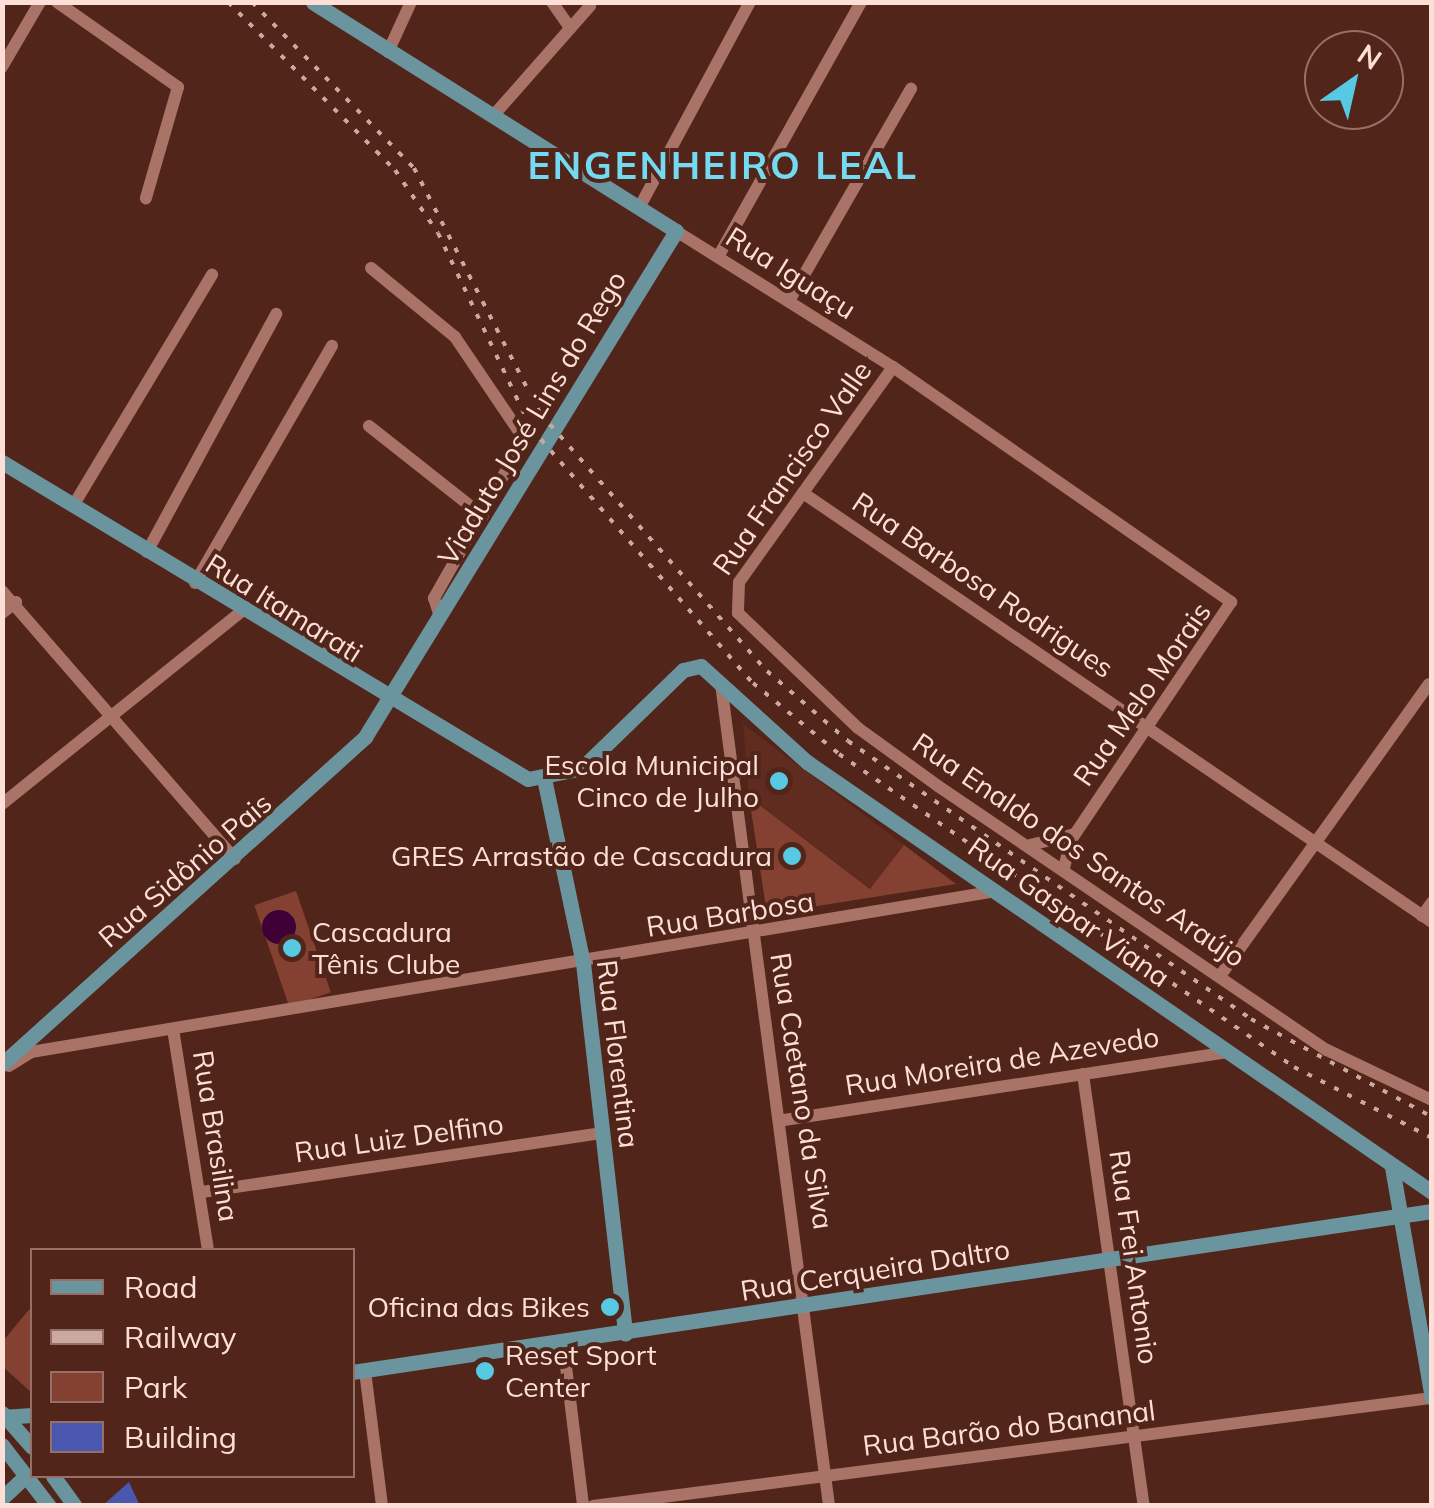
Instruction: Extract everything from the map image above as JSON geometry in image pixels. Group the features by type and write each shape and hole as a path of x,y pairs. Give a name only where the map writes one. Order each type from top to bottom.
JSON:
{"main road":[{"name":"Rua Iguaçu","path":"312,2 676,231"},
{"name":"Viaduto José Lins do Rego","path":"388,701 676,231"},
{"name":"Rua Itamarati","path":"2,462 388,701 545,783"},
{"name":"Rua Gaspar Viana","path":"545,783 611,749 688,666 721,684 807,762 1432,1192"},
{"name":"Rua Sidônio Pais","path":"2,1067 329,777 388,701"},
{"name":"Rua Florentina","path":"545,783 583,963 625,1334"},
{"path":"1392,1167 1404,1215 1432,1398"},
{"name":"Rua Cerqueira Daltro","path":"359,1371 1432,1211"},
{"path":"4,1416 30,1414"},
{"path":"4,1416 30,1445"},
{"path":"2,1445 49,1506"},
{"path":"2,1498 26,1476"},
{"path":"54,1478 74,1506"}],"street":[{"path":"2,66 40,2"},
{"path":"57,2 178,87 146,198"},
{"path":"388,52 410,2"},
{"path":"552,2 570,28"},
{"path":"639,208 750,2"},
{"path":"718,257 861,2"},
{"path":"493,116 590,6"},
{"path":"789,301 911,89"},
{"name":"Rua Iguaçu","path":"676,231 893,367 1231,602"},
{"path":"370,268 455,337 524,450 434,598 442,612"},
{"path":"73,506 212,274"},
{"path":"147,552 276,314"},
{"path":"196,583 332,346"},
{"name":"Rua Francisco Valle","path":"732,598 893,367"},
{"path":"368,426 483,516"},
{"name":"Rua Barbosa Rodrigues","path":"803,493 1427,919"},
{"path":"2,591 114,714 235,858"},
{"name":"Rua Enaldo dos Santos Araújo","path":"732,598 762,643 858,728 1327,1050 1432,1100"},
{"path":"2,613 16,602"},
{"name":"Rua Melo Morais","path":"1064,868 1074,834 1231,602"},
{"path":"2,804 240,612"},
{"name":"Rua Caetano da Silva","path":"721,684 753,936 784,1120 829,1506"},
{"path":"1220,976 1428,684"},
{"path":"1030,846 1074,834"},
{"name":"Rua Barbosa","path":"2,1067 31,1052 753,936 996,891"},
{"path":"1427,919 1432,902"},
{"name":"Rua Brasilina","path":"173,1030 202,1192 208,1248"},
{"name":"Rua Moreira de Azevedo","path":"784,1120 1228,1052"},
{"name":"Rua Frei Antonio","path":"1083,1074 1144,1506"},
{"name":"Rua Luiz Delfino","path":"202,1192 603,1133"},
{"path":"562,1342 583,1506"},
{"path":"359,1371 382,1506"},
{"name":"Rua Barão do Bananal","path":"593,1506 1432,1398"}],"shaded area":[{"name":"Escola Municipal Cinco de Julho","path":"743,724 904,845 871,889 749,797"},
{"path":"279,910 291,915 296,927 291,939 279,944 267,939 262,927 267,915"}],"green space":[{"name":"GRES Arrastão de Cascadura","path":"749,797 870,889 904,845 956,884 767,914"},
{"name":"Cascadura Tênis Clube","path":"296,891 331,992 289,1006 254,905"},
{"path":"30,1308 30,1391 2,1366 3,1341"}],"building":[{"path":"129,1482 140,1506 102,1506"}],"railway":[{"path":"228,2 395,170 438,233 531,428 753,683 839,754 1294,1067 1432,1138"},
{"path":"252,2 414,168 540,413 767,671 848,741 1251,1019 1432,1117"}],"place":[{"name":"Escola Municipal Cinco de Julho","path":"779,781"},
{"name":"GRES Arrastão de Cascadura","path":"792,856"},
{"name":"Cascadura Tênis Clube","path":"292,948"},
{"name":"Oficina das Bikes","path":"610,1307"},
{"name":"Reset Sport Center","path":"485,1371"}],"district":[{"name":"ENGENHEIRO LEAL","path":"723,166"}]}
